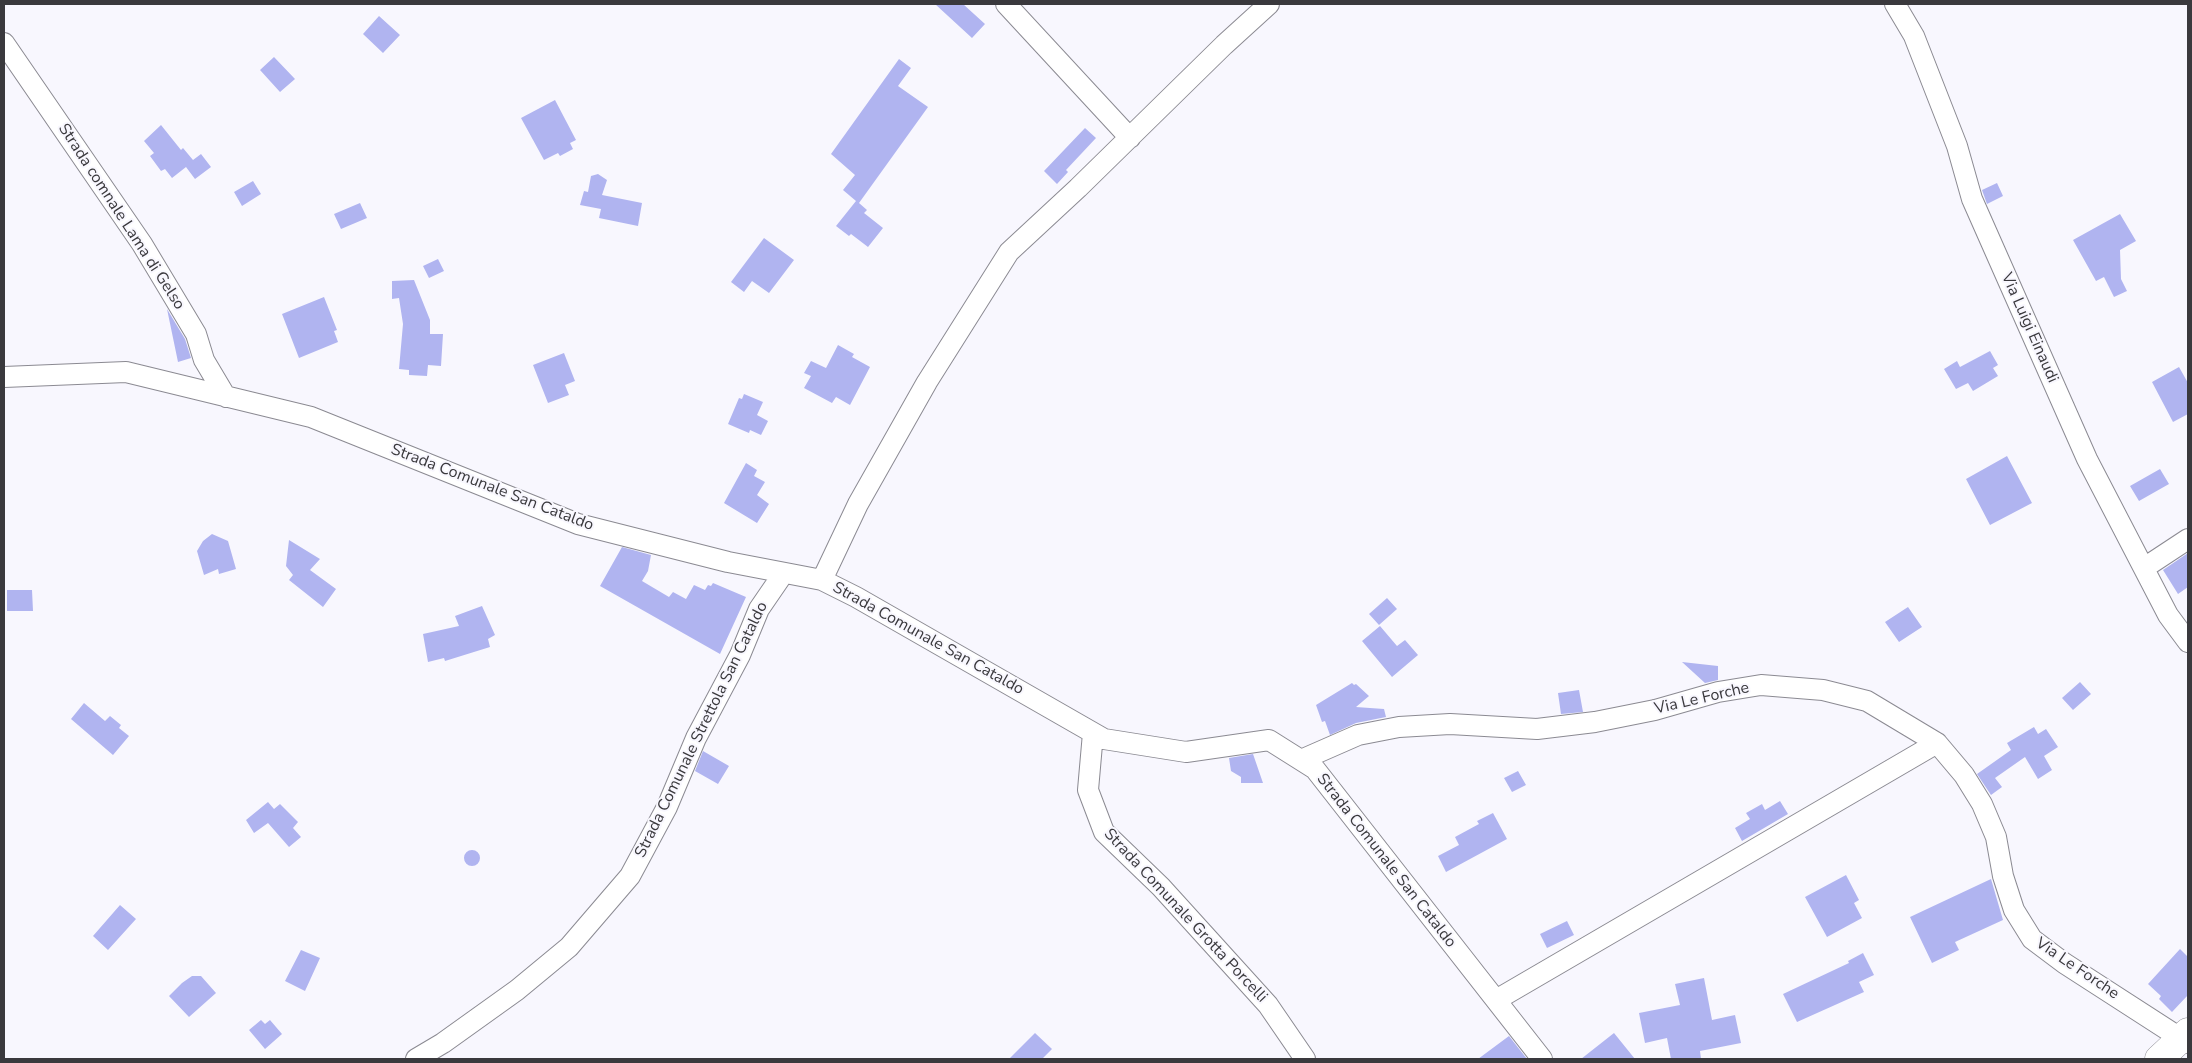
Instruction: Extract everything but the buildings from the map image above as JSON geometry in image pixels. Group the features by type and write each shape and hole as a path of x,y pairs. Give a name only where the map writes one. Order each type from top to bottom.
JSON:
{"main road":[{"path":"2158,1059 2186,1038"}],"street":[{"path":"1006,4 1130,138"},
{"path":"822,580 858,504 922,391 1009,252 1130,138 1224,45 1270,4"},
{"name":"Via Luigi Einaudi","path":"1895,4 1914,36 1958,146 1972,199 2083,450 2168,615 2188,642"},
{"name":"Strada comnale Lama di Gelso","path":"4,43 146,251 196,334 204,360 226,397"},
{"name":"Strada Comunale San Cataldo","path":"4,378 126,372 311,417 578,524 728,562 822,580 856,597 1104,739 1186,752 1269,740 1315,769 1542,1059"},
{"path":"2144,568 2188,539"},
{"name":"Strada Comunale Strettola San Cataldo","path":"416,1059 444,1043 517,990 569,947 630,876 667,807 696,738 740,655 759,609 783,574"},
{"name":"Via Le Forche","path":"1301,760 1358,735 1399,727 1450,724 1537,729 1595,722 1655,710 1718,692 1761,685 1823,690 1867,702 1937,743 1964,775 1982,804 1996,837 2003,876 2014,910 2032,938 2064,963 2186,1038"},
{"name":"Strada Comunale Grotta Porcelli","path":"1093,733 1088,790 1104,832 1161,887 1268,1005 1305,1059"},
{"path":"1496,1000 1937,743"}]}
